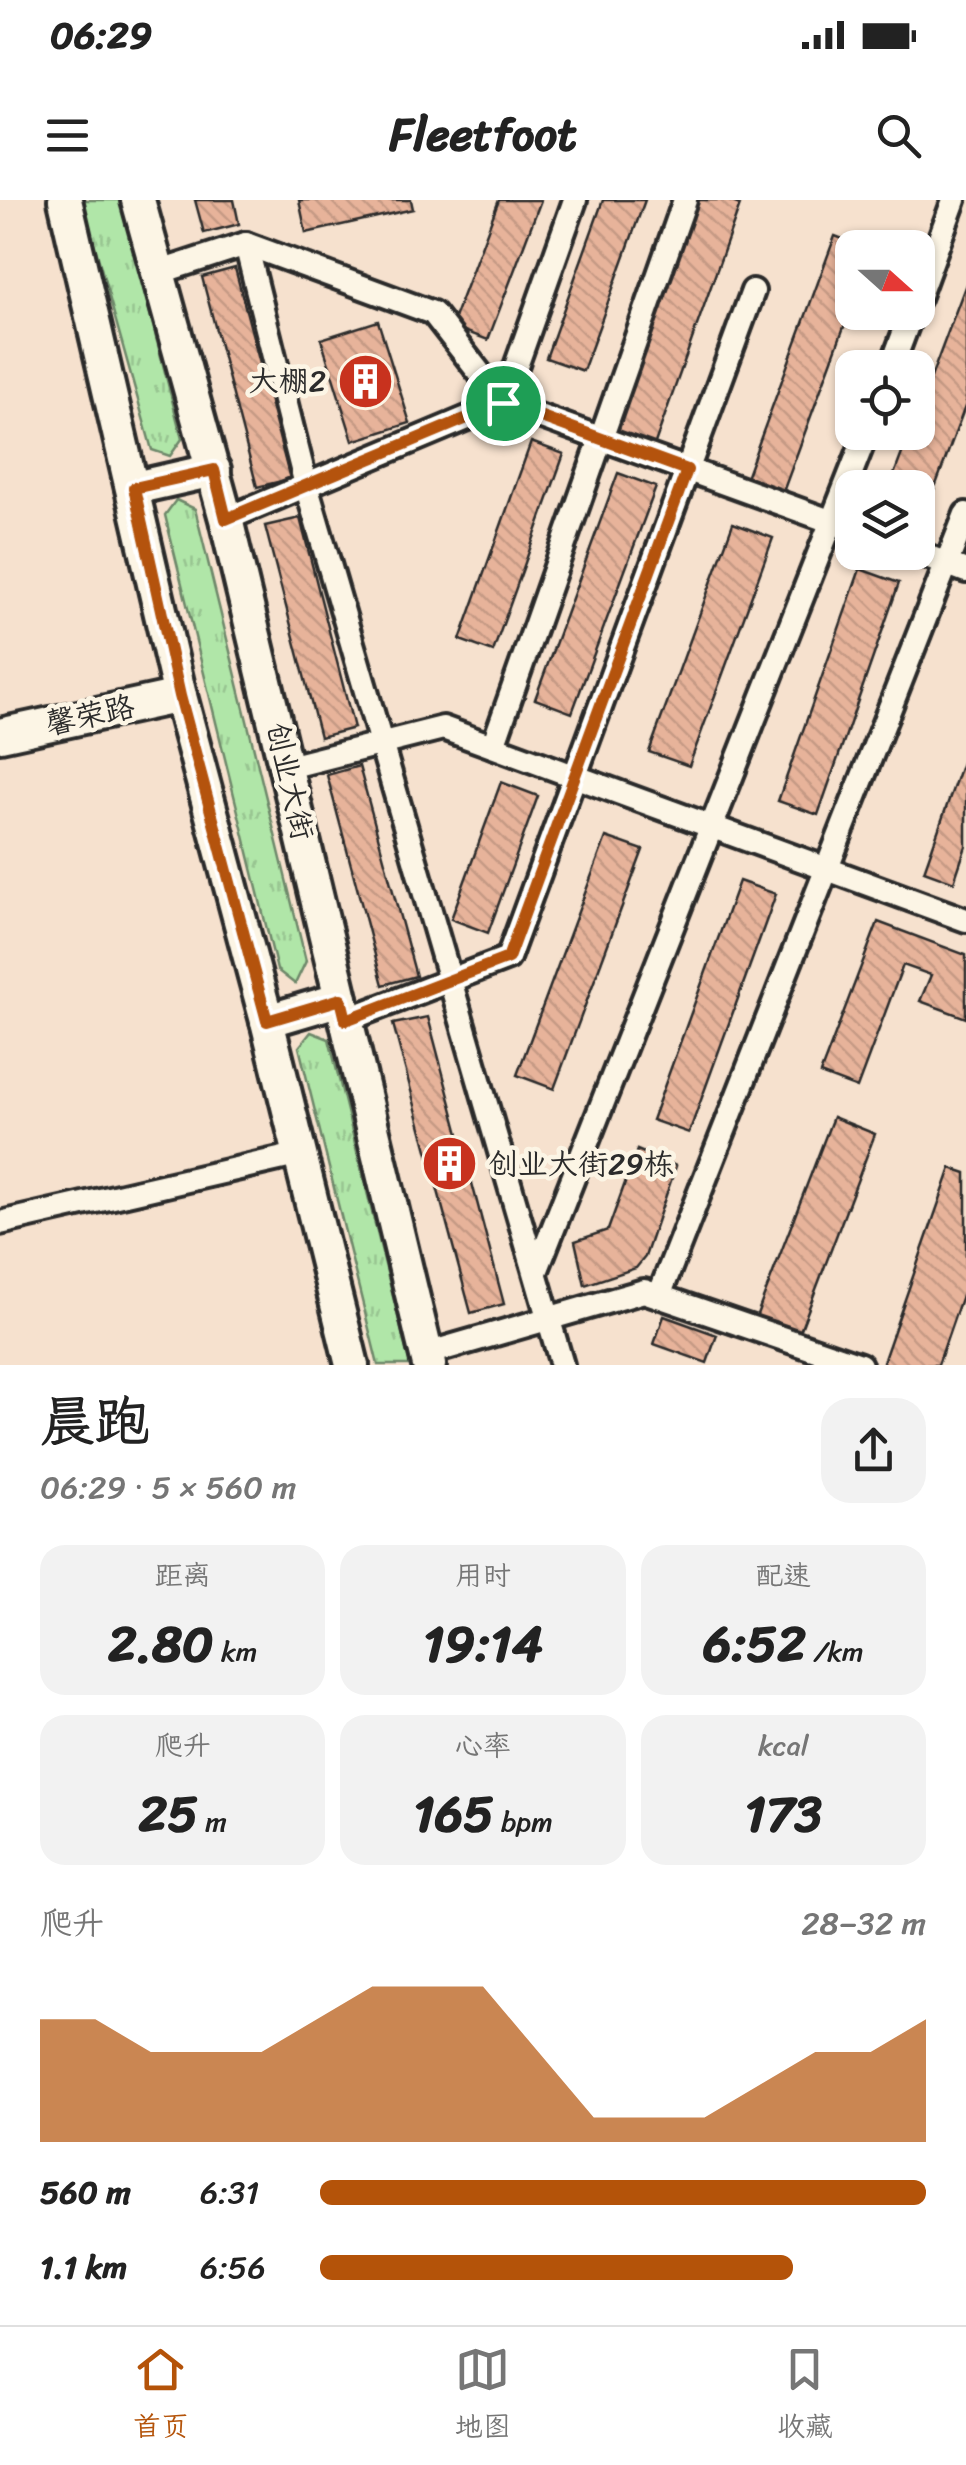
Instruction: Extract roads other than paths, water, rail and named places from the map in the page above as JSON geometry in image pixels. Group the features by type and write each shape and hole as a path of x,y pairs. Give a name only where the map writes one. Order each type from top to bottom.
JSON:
{"main road":[{"path":"64,200 180,696 267,1021 352,1365"},
{"name":"创业大街","path":"138,200 214,470 428,1360"},
{"path":"134,488 214,470"},
{"name":"馨荣路","path":"0,735 180,696"},
{"path":"267,1021 344,1010"}],"street":[{"path":"226,519 503,403 575,200"},
{"path":"493,746 686,200"},
{"path":"935,252 954,200"},
{"path":"246,244 306,485 562,1365"},
{"path":"157,273 246,244 433,313 503,403 835,523"},
{"path":"344,1010 451,980 508,958 753,290"},
{"path":"659,1296 827,869 956,567 966,514"},
{"path":"536,1272 712,827 835,544"},
{"path":"288,767 443,728 966,920"},
{"path":"0,1223 300,1154"},
{"path":"428,1360 644,1291 860,1365"}],"place":[{"name":"大棚2","path":"365,381"},
{"name":"创业大街29栋","path":"449,1164"}]}
